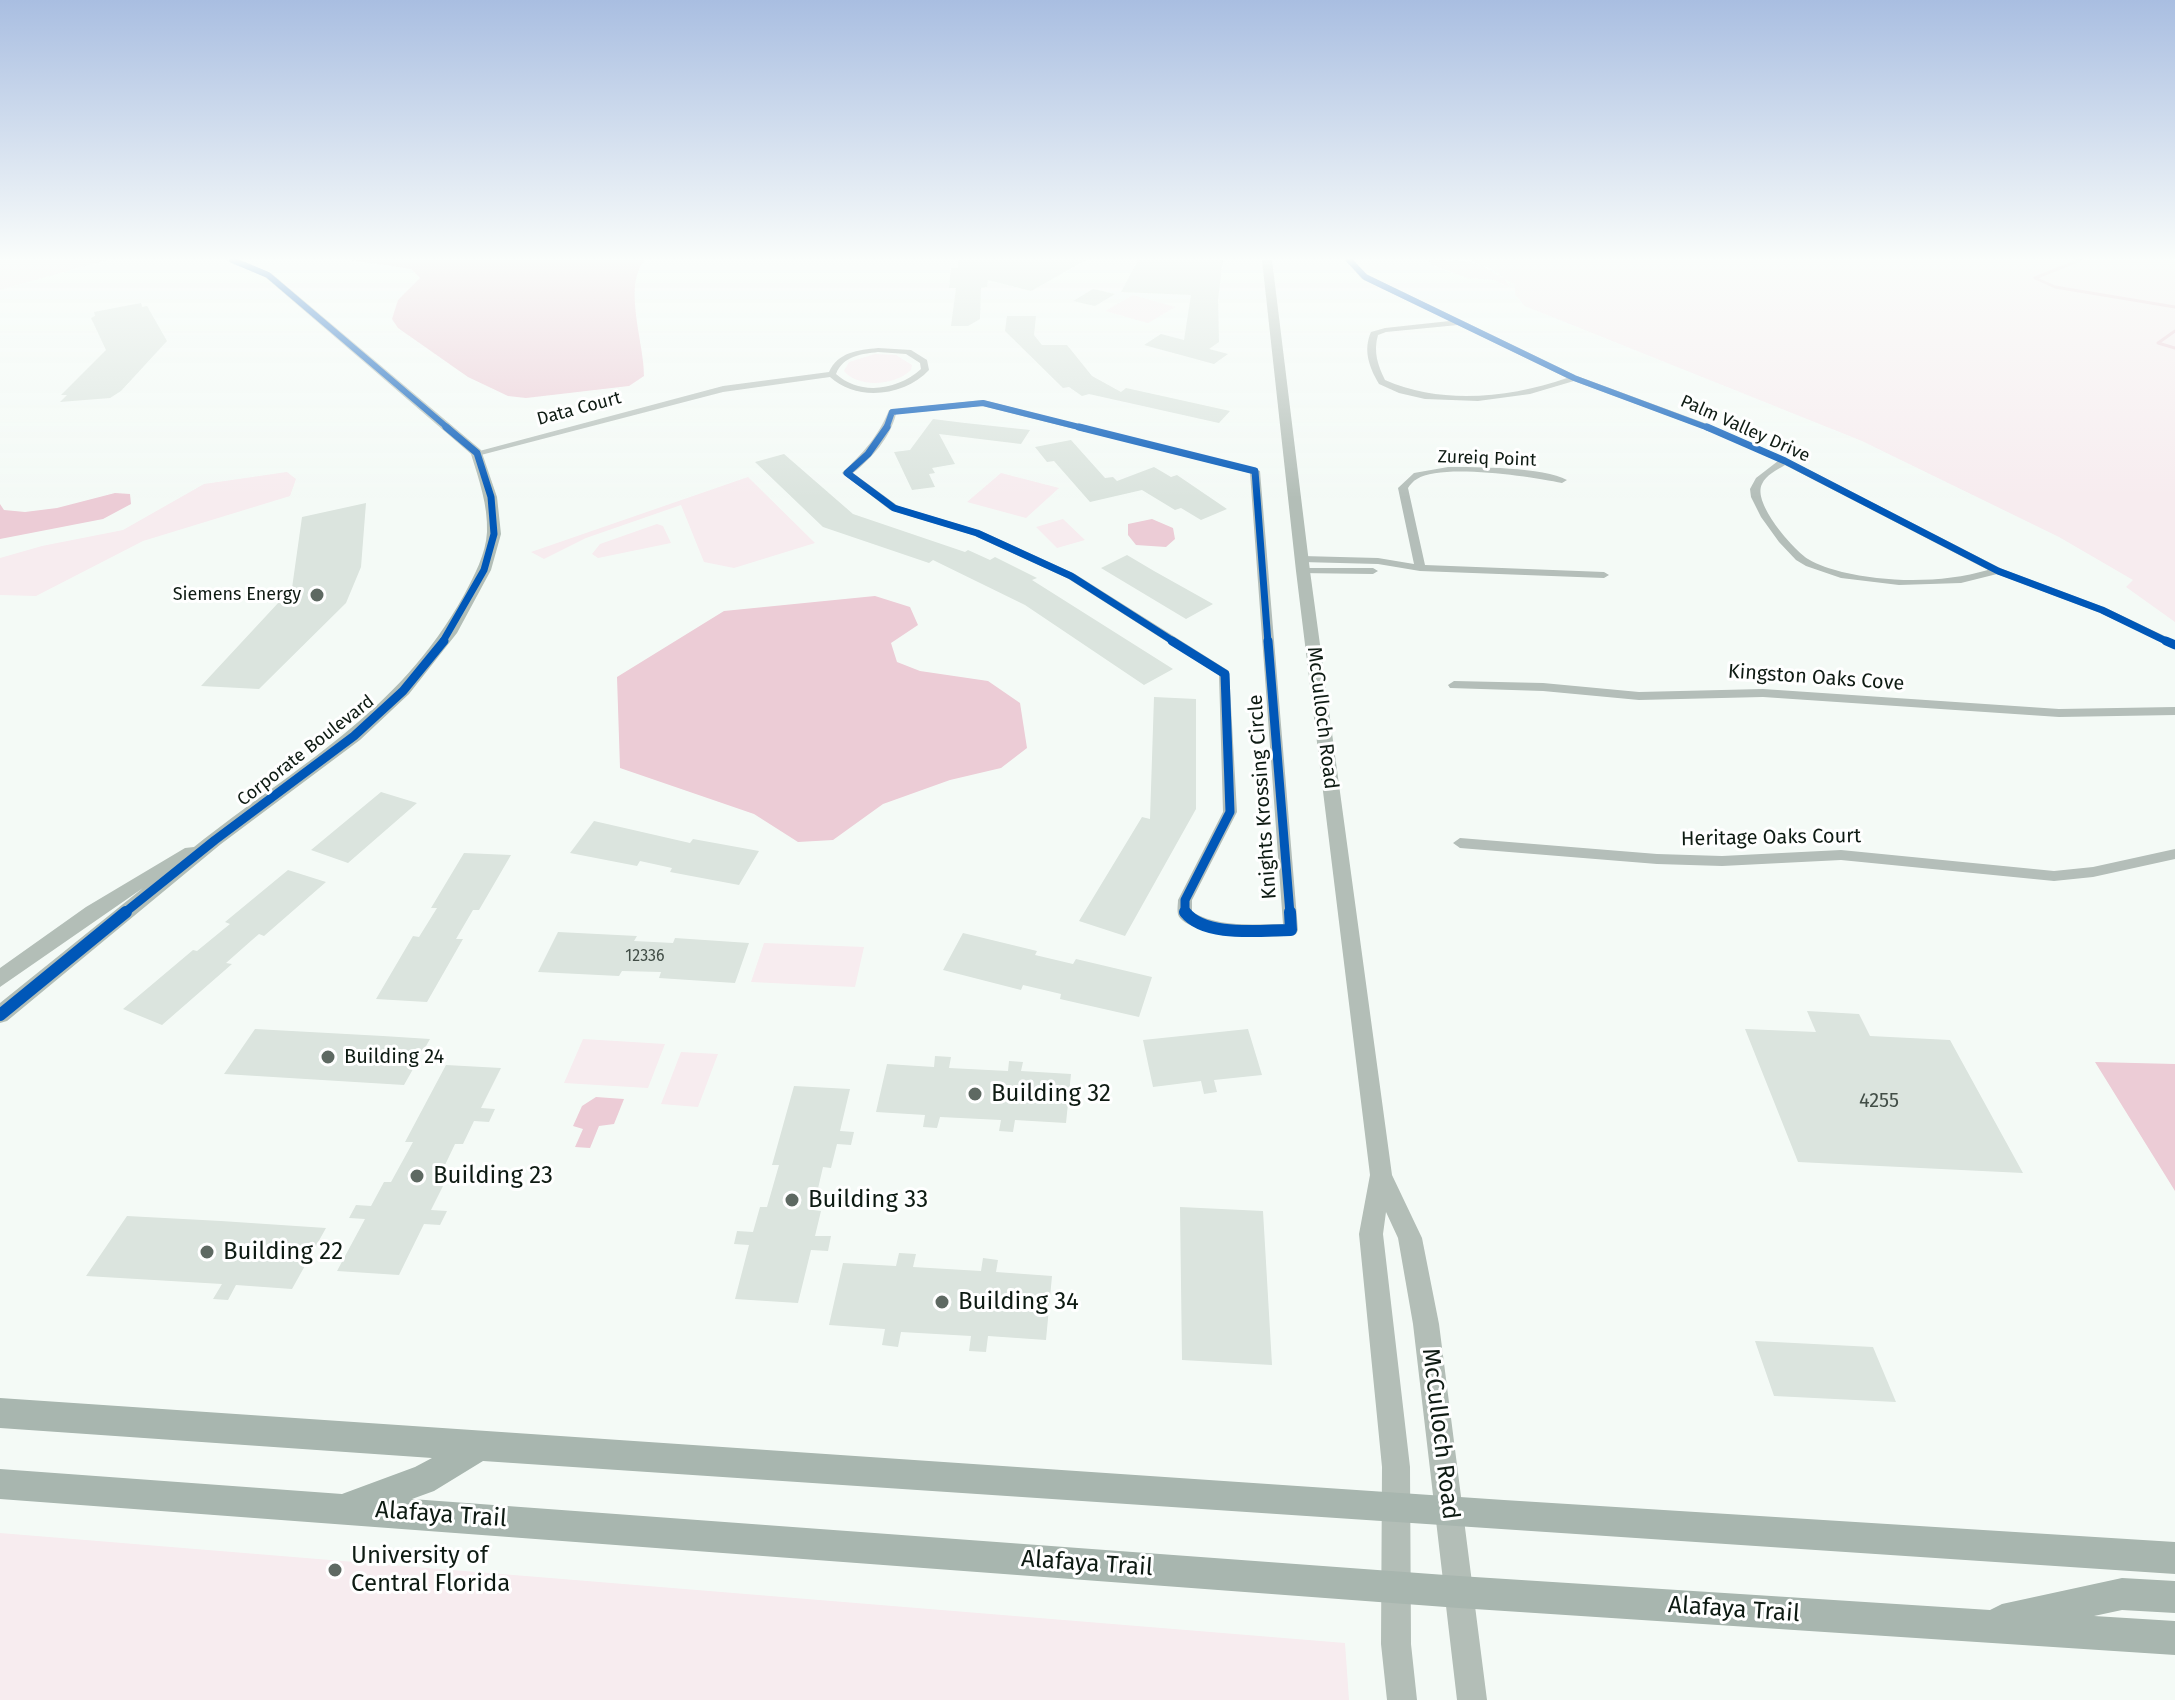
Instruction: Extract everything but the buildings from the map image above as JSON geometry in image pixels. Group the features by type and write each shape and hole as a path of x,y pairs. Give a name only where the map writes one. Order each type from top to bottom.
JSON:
{"main road":[{"path":"0,1413 1451,1513 2175,1558"},
{"path":"342,1508 423,1480 482,1445"},
{"name":"Alafaya Trail","path":"0,1484 1459,1592 2175,1638"},
{"path":"1979,1625 2122,1594 2175,1597"}],"street":[{"path":"344,339 477,453"},
{"name":"McCulloch Road","path":"1276,339 1302,565 1381,1175 1371,1234 1396,1467 1396,1644 1402,1700"},
{"path":"1372,339 1372,357 1382,382 1411,393 1488,396 1534,392 1574,378"},
{"name":"Palm Valley Drive","path":"1492,339 1574,378 1707,427 1785,461 1998,571 2115,616 2175,645"},
{"path":"878,350 908,352 925,365 919,377 909,383 881,389 846,385 832,374 839,361 878,350"},
{"name":"Data Court","path":"477,453 723,389 832,374"},
{"name":"Knights Krossing Circle","path":"983,403 1255,471 1291,930 1215,927 1196,923 1185,915 1185,900 1230,812 1225,674 1071,576 977,533 894,508 847,473 859,465 891,421 892,412 906,410 983,403"},
{"name":"Corporate Boulevard","path":"0,1015 215,840 302,778 382,713 450,633 484,570 494,534 491,497 477,453"},
{"path":"1785,461 1767,471 1755,486 1755,496 1776,532 1805,562 1859,578 1968,581 1998,571"},
{"name":"Zureiq Point","path":"1420,568 1403,488 1413,476 1434,472 1530,474 1562,480"},
{"path":"1302,565 1405,566 1604,575"},
{"name":"Kingston Oaks Cove","path":"1454,685 1529,686 1639,696 1763,693 2059,713 2175,711"},
{"name":"Corporate Boulevard","path":"0,979 48,942 152,873 215,840"},
{"name":"Heritage Oaks Court","path":"1460,843 1683,860 1841,855 2054,876 2093,872 2175,854"},
{"name":"McCulloch Road","path":"1381,1175 1410,1238 1451,1513 1472,1700"}],"shaded area":[{"path":"414,339 639,339 644,376 629,386 526,398 508,396 468,377"},
{"path":"1608,339 2175,339 2175,622 2126,587 2133,580 2059,537 1862,441"},
{"path":"875,354 896,355 912,365 911,370 896,379 878,383 859,381 844,371 849,362"},
{"path":"287,472 296,479 290,496 143,541 36,596 0,595 0,558 123,530 204,484"},
{"path":"1001,473 1059,488 1026,518 967,502"},
{"path":"748,477 815,543 734,568 704,562 681,505 586,538 544,559 531,552"},
{"path":"115,493 130,494 131,504 103,519 0,539 0,504 4,510 25,512 57,508"},
{"path":"1063,519 1085,540 1057,548 1036,527"},
{"path":"1152,519 1173,528 1175,539 1166,547 1136,545 1128,535 1128,524"},
{"path":"657,524 663,526 671,543 598,558 592,554 600,544"},
{"path":"875,596 910,607 918,625 891,643 897,662 920,671 988,681 1020,703 1027,748 1001,768 950,780 883,804 833,840 798,842 754,814 620,768 617,677 724,611"},
{"path":"764,943 864,947 855,987 751,982"},
{"path":"583,1039 665,1044 648,1088 564,1083"},
{"path":"681,1052 718,1054 698,1107 661,1104"},
{"path":"2095,1062 2175,1064 2175,1191"},
{"path":"596,1097 624,1099 614,1124 599,1126 590,1148 575,1147 583,1129 573,1126 582,1106"},
{"name":"University of Central Florida","path":"0,1533 1345,1643 1349,1700 0,1700"}],"waterway":[{"path":"2163,339 2158,343 2175,348"}],"cycle path":[{"path":"0,1015 215,840 354,736 403,691 450,633 484,570 494,534 491,497 477,453 344,339"},
{"path":"1494,339 1574,378 1707,427 1785,461 1998,571 2102,610 2175,645"},
{"path":"983,403 1255,471 1291,930 1222,928 1209,926 1185,915 1185,900 1230,812 1225,674 1071,576 977,533 894,508 847,473 875,446 892,412 983,403"}],"place":[{"name":"Siemens Energy","path":"317,595"},
{"name":"Building 24","path":"328,1057"},
{"name":"Building 32","path":"975,1094"},
{"name":"Building 23","path":"417,1176"},
{"name":"Building 33","path":"792,1200"},
{"name":"Building 22","path":"207,1252"},
{"name":"Building 34","path":"942,1302"},
{"name":"University of Central Florida","path":"335,1570"}]}
